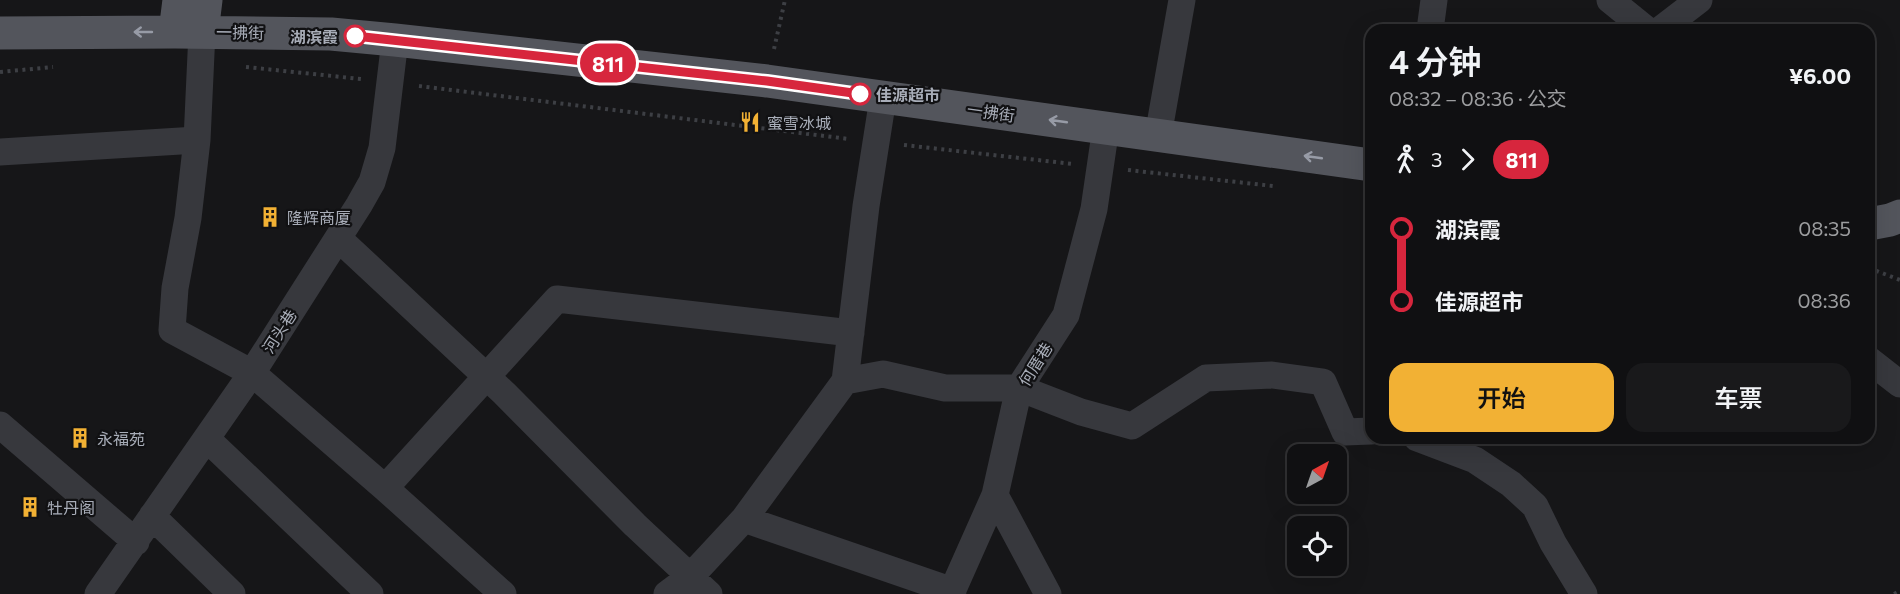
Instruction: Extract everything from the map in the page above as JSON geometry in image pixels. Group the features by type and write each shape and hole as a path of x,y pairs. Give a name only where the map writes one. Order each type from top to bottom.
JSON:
{"main road":[{"path":"189,32 206,0"},
{"name":"一拂街","path":"0,33 331,34 395,40 767,81 1365,164"},
{"path":"1875,223 1900,216"}],"street":[{"path":"1158,136 1182,0"},
{"path":"1431,24 1434,0"},
{"path":"1610,0 1640,24"},
{"path":"1668,24 1699,0"},
{"path":"189,32 197,140 188,218 175,288 172,330 252,373 503,594"},
{"name":"河头巷","path":"98,594 252,373 372,182 382,148 395,40"},
{"path":"667,594 700,585 744,519 845,381 866,206 883,98"},
{"name":"何厝巷","path":"952,593 995,495 1019,388 1066,315 1094,209 1106,127"},
{"path":"0,152 197,140"},
{"path":"338,238 487,377 635,525 700,585"},
{"path":"385,488 557,300 851,333"},
{"path":"1875,365 1900,384"},
{"path":"845,381 883,374 945,388 1019,388 1081,412 1132,426 1206,378 1272,375 1323,382 1345,432 1365,431"},
{"path":"0,425 135,542"},
{"path":"207,439 370,594"},
{"path":"1433,444 1475,460 1511,484 1527,498 1535,506 1553,543 1584,594"},
{"path":"995,495 1048,594"},
{"path":"152,516 232,594"},
{"path":"744,519 952,593"}],"path":[{"path":"767,81 785,0"},
{"path":"189,32 390,82 876,142 1277,187"},
{"path":"0,72 56,67"},
{"path":"1875,270 1900,280"},
{"path":"1894,594 1900,591"}],"bus line":[{"name":"811","path":"355,36 767,81 860,94"}],"place":[{"name":"湖滨霞","path":"355,36"},
{"name":"佳源超市","path":"860,94"},
{"name":"蜜雪冰城","path":"750,122"},
{"name":"隆辉商厦","path":"270,217"},
{"name":"永福苑","path":"80,438"},
{"name":"牡丹阁","path":"30,507"}]}
